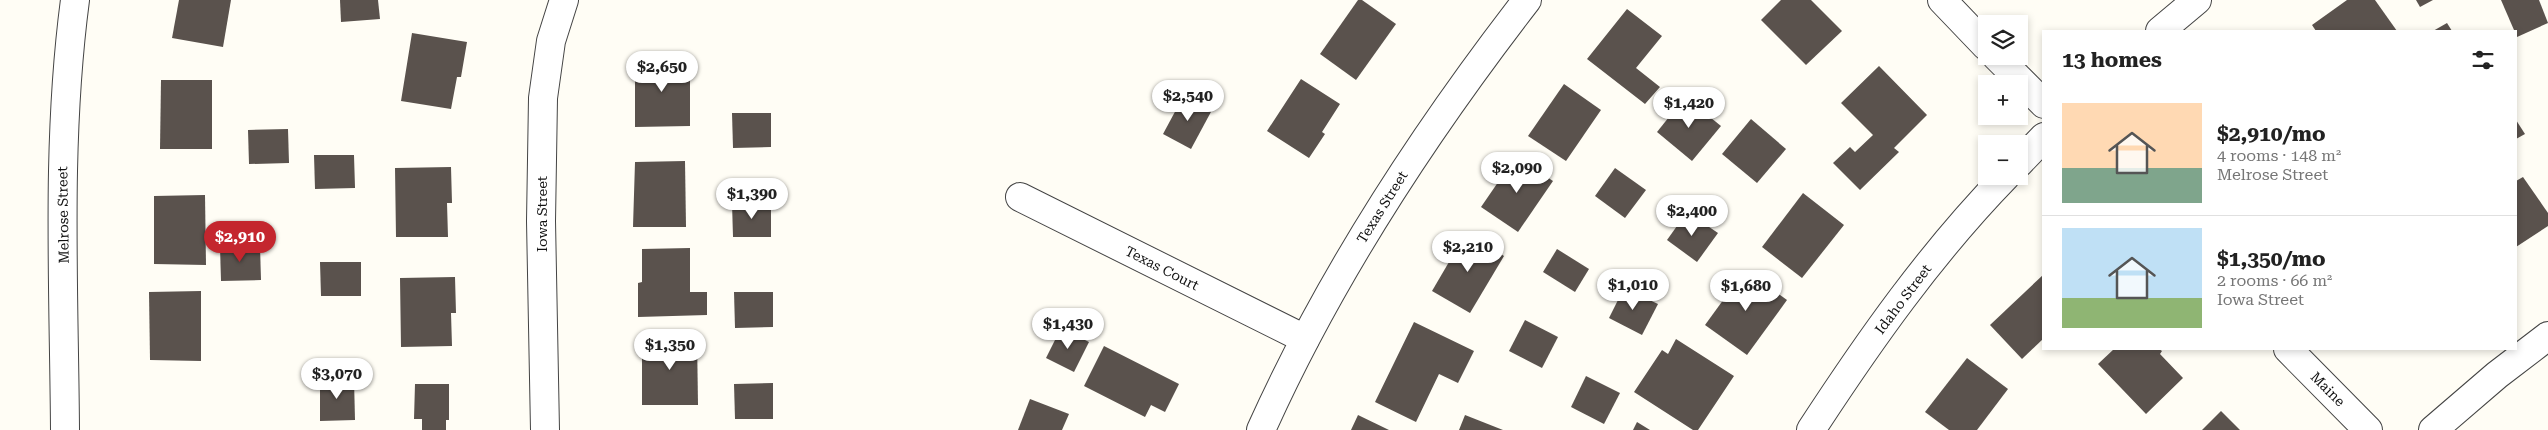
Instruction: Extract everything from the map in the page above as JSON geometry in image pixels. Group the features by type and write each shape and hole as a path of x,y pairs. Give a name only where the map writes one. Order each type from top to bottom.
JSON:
{"street":[{"name":"Melrose Street","path":"65,430 62,146 66,65 74,0"},
{"name":"Iowa Street","path":"545,430 541,221 543,98 552,41 564,0"},
{"name":"Texas Street","path":"1262,430 1304,339 1346,264 1396,183 1486,52 1527,0"},
{"path":"1942,0 1978,38"},
{"path":"2161,30 2197,0"},
{"path":"2005,65 2042,102"},
{"path":"2028,153 2042,139"},
{"name":"Idaho Street","path":"1811,430 1855,362 1918,277 1998,185"},
{"name":"Texas Court","path":"1020,197 1304,339"},
{"path":"2433,430 2497,375 2548,336"},
{"name":"Maine","path":"2289,350 2368,430"}],"building":[{"path":"179,0 231,0 223,47 172,38"},
{"path":"340,0 378,0 380,19 341,22"},
{"path":"1358,0 1362,0 1396,24 1356,80 1320,54"},
{"path":"1781,0 1811,0 1842,31 1806,65 1761,20"},
{"path":"2347,0 2375,0 2396,30 2315,30 2312,25"},
{"path":"2416,0 2433,0 2420,7"},
{"path":"2501,0 2539,0 2548,23 2517,37 2517,30 2514,30"},
{"path":"1627,9 1662,36 1636,68 1660,87 1645,104 1587,59"},
{"path":"2447,23 2451,30 2435,30"},
{"path":"412,33 467,42 461,77 457,77 451,109 401,101"},
{"path":"690,58 690,126 635,127 635,59"},
{"path":"1879,66 1927,115 1894,148 1899,152 1860,190 1833,163 1850,147 1855,152 1873,135 1841,103"},
{"path":"1301,79 1340,104 1322,132 1325,134 1309,158 1267,131"},
{"path":"161,80 212,80 212,149 160,149"},
{"path":"1564,84 1601,110 1566,161 1528,136"},
{"path":"1184,95 1212,110 1191,149 1163,134"},
{"path":"1685,97 1721,126 1692,161 1657,132"},
{"path":"732,113 771,113 771,147 733,148"},
{"path":"1751,119 1786,149 1757,183 1722,154"},
{"path":"2517,122 2525,134 2517,138"},
{"path":"288,129 289,163 249,164 248,130"},
{"path":"314,155 354,155 355,188 315,189"},
{"path":"1516,156 1553,181 1518,232 1481,207"},
{"path":"685,161 686,227 633,227 635,162"},
{"path":"451,167 452,203 447,203 448,237 396,237 395,168"},
{"path":"1615,168 1646,190 1625,218 1595,196"},
{"path":"2523,177 2548,213 2548,226 2517,246 2517,180"},
{"path":"1803,193 1844,225 1802,278 1762,247"},
{"path":"205,195 206,265 154,264 154,196"},
{"path":"771,202 771,237 733,237 732,203"},
{"path":"1687,212 1718,233 1697,262 1667,240"},
{"path":"1466,233 1504,256 1470,313 1432,291"},
{"path":"260,246 261,280 221,281 220,247"},
{"path":"690,248 690,292 707,292 707,315 638,317 638,283 642,282 642,249"},
{"path":"1557,249 1589,269 1575,292 1543,272"},
{"path":"320,262 361,262 361,296 321,296"},
{"path":"1745,270 1787,300 1747,355 1705,325"},
{"path":"2042,276 2042,340 2022,359 1990,325"},
{"path":"455,277 456,313 451,313 452,346 401,347 400,278"},
{"path":"1624,288 1658,304 1642,335 1609,318"},
{"path":"201,291 201,361 150,360 149,292"},
{"path":"734,292 773,292 773,327 735,328"},
{"path":"1525,320 1558,337 1542,368 1509,351"},
{"path":"1414,322 1474,351 1458,383 1439,374 1416,422 1375,402"},
{"path":"1061,328 1089,342 1074,372 1046,358"},
{"path":"697,337 698,405 642,405 642,338"},
{"path":"1676,339 1734,376 1698,430 1693,430 1634,392 1662,350 1668,354"},
{"path":"1104,346 1179,384 1165,412 1151,405 1145,417 1084,386"},
{"path":"2113,350 2160,350 2162,351 2160,354 2183,378 2146,414 2098,364"},
{"path":"1967,358 2008,389 1977,430 1949,430 1925,412"},
{"path":"1586,376 1620,393 1604,424 1571,407"},
{"path":"354,379 355,420 320,421 320,380"},
{"path":"773,383 773,419 735,419 734,384"},
{"path":"415,384 449,384 449,420 446,420 446,430 422,430 422,419 414,419"},
{"path":"1030,399 1069,414 1062,430 1018,430"},
{"path":"2221,411 2240,430 2202,430"},
{"path":"1358,415 1389,430 1351,430"},
{"path":"1465,415 1503,430 1459,430"},
{"path":"1637,422 1650,430 1633,430"}]}
